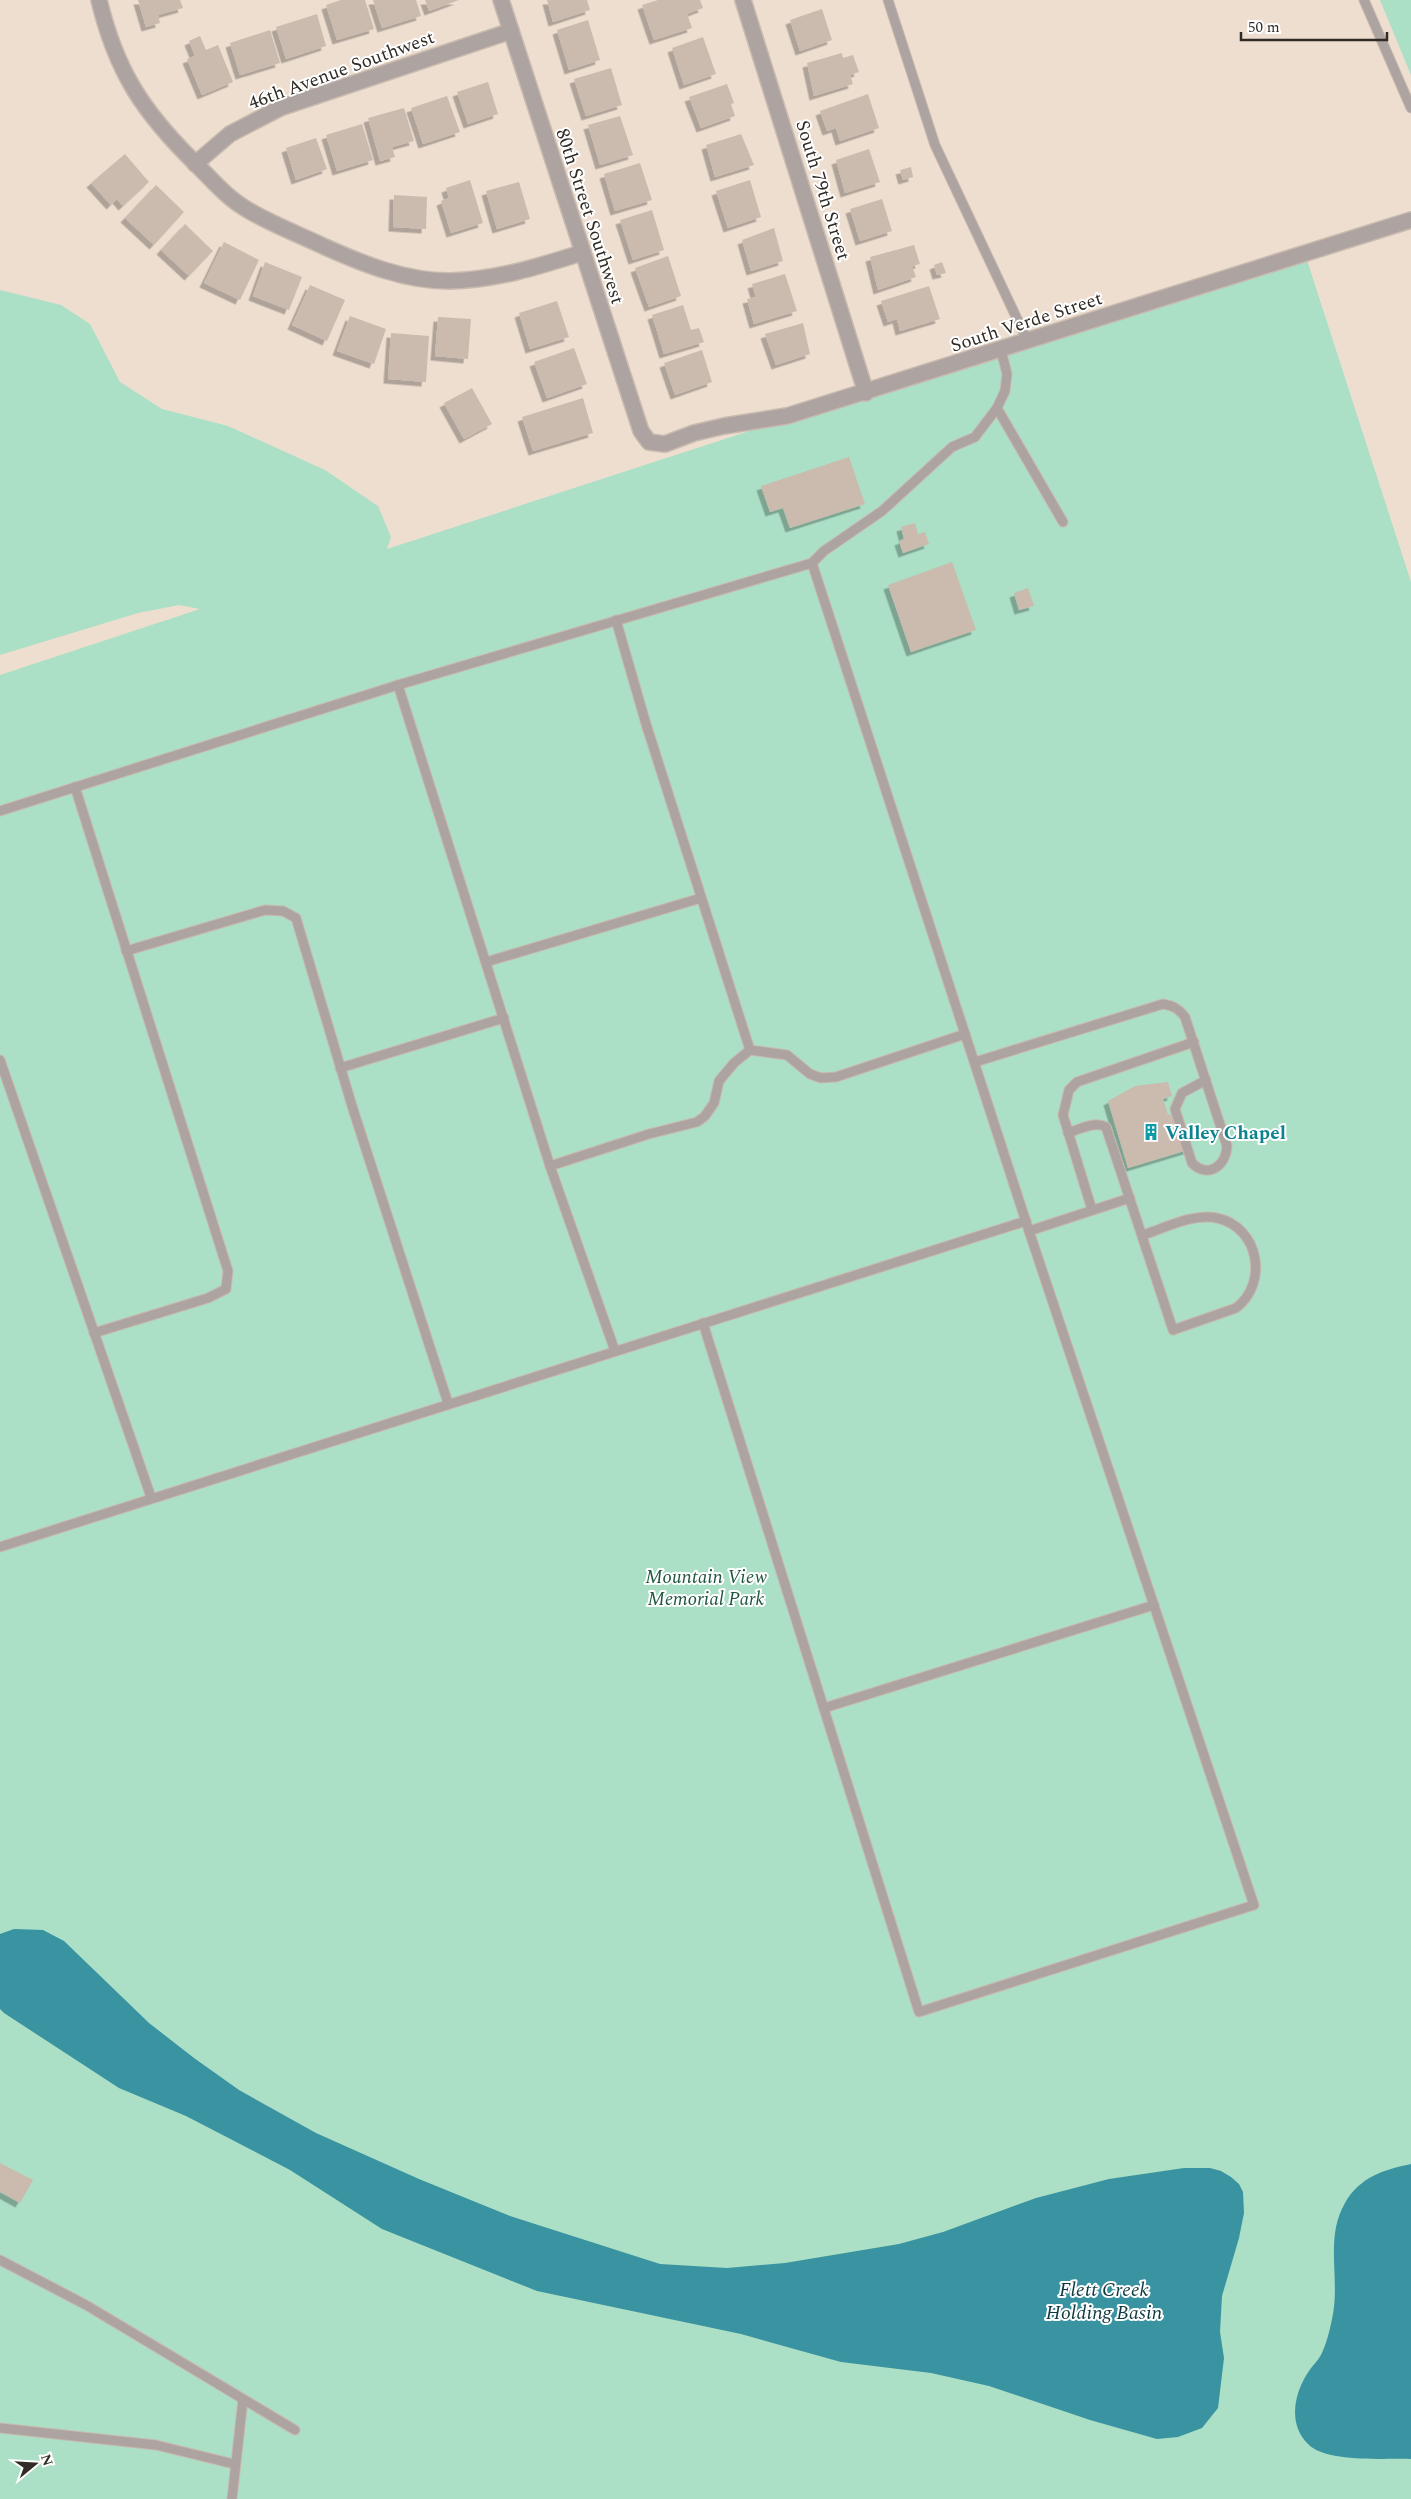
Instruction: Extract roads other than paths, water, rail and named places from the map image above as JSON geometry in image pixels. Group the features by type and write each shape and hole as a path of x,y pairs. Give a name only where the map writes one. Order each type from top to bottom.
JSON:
{"street":[{"path":"98,0 124,74 152,119 218,188 248,210 355,260 384,271 422,279 448,281 488,279 518,273 581,253"},
{"name":"80th Street Southwest","path":"501,0 581,253 642,431 649,442"},
{"name":"South 79th Street","path":"743,0 866,393"},
{"name":"46th Avenue Southwest","path":"195,164 230,134 280,108 511,31"},
{"name":"South Verde Street","path":"649,442 665,444 694,433 787,416 866,393 1411,220"}],"lane":[{"path":"888,0 935,144 1028,342"},
{"path":"1364,0 1411,108"},
{"path":"0,811 398,685 812,563 824,551 882,511 952,447 975,437 997,408 1005,391 1007,374 1001,350"},
{"path":"997,408 1063,522"},
{"path":"703,1323 919,2012 1254,1905 1029,1231 812,563"},
{"path":"616,620 701,898 750,1050"},
{"path":"398,685 550,1166 615,1351"},
{"path":"75,787 228,1271 226,1289 208,1298 94,1333"},
{"path":"486,962 701,898"},
{"path":"126,951 265,910 283,911 296,918 340,1068 448,1403"},
{"path":"974,1062 1163,1004 1180,1010 1186,1017 1227,1146 1227,1157 1222,1163 1206,1170 1199,1170 1192,1163 1175,1110 1182,1093 1206,1080"},
{"path":"340,1068 504,1018"},
{"path":"550,1166 649,1134 697,1122 705,1116 714,1103 719,1081 734,1063 750,1050 787,1055 810,1074 821,1078 836,1077 965,1034"},
{"path":"1092,1210 1063,1115 1069,1090 1077,1082 1194,1042"},
{"path":"0,1060 150,1497"},
{"path":"1068,1133 1092,1125 1101,1124 1106,1127 1173,1330 1236,1308 1244,1302 1254,1285 1256,1274 1253,1250 1243,1234 1228,1222 1204,1217 1143,1236"},
{"path":"1029,1231 1130,1198"},
{"path":"0,1547 150,1497 1026,1221"},
{"path":"824,1708 1154,1605"},
{"path":"0,2260 86,2305 295,2430"},
{"path":"232,2499 234,2464 243,2399"},
{"path":"0,2428 156,2445 234,2464"}],"water":[{"name":"Flett Creek Holding Basin","path":"14,1929 43,1930 64,1941 149,2023 194,2058 239,2090 316,2133 419,2179 510,2216 660,2264 727,2268 785,2263 899,2244 943,2232 1036,2198 1109,2179 1184,2168 1210,2168 1221,2171 1239,2184 1243,2192 1244,2213 1239,2238 1222,2296 1220,2332 1224,2358 1218,2408 1202,2428 1178,2437 1157,2439 1090,2420 989,2386 931,2373 841,2362 741,2334 537,2291 382,2229 290,2170 186,2116 119,2088 4,2013 0,2009 0,1934"},
{"path":"1411,2164 1411,2459 1356,2458 1328,2454 1308,2444 1302,2436 1295,2419 1295,2409 1302,2382 1321,2355 1330,2328 1335,2289 1335,2231 1339,2217 1351,2194 1365,2181 1382,2172"}],"place":[{"name":"Valley Chapel","path":"1151,1132"}],"park label":[{"name":"Mountain View Memorial Park","path":"706,1587"}]}
